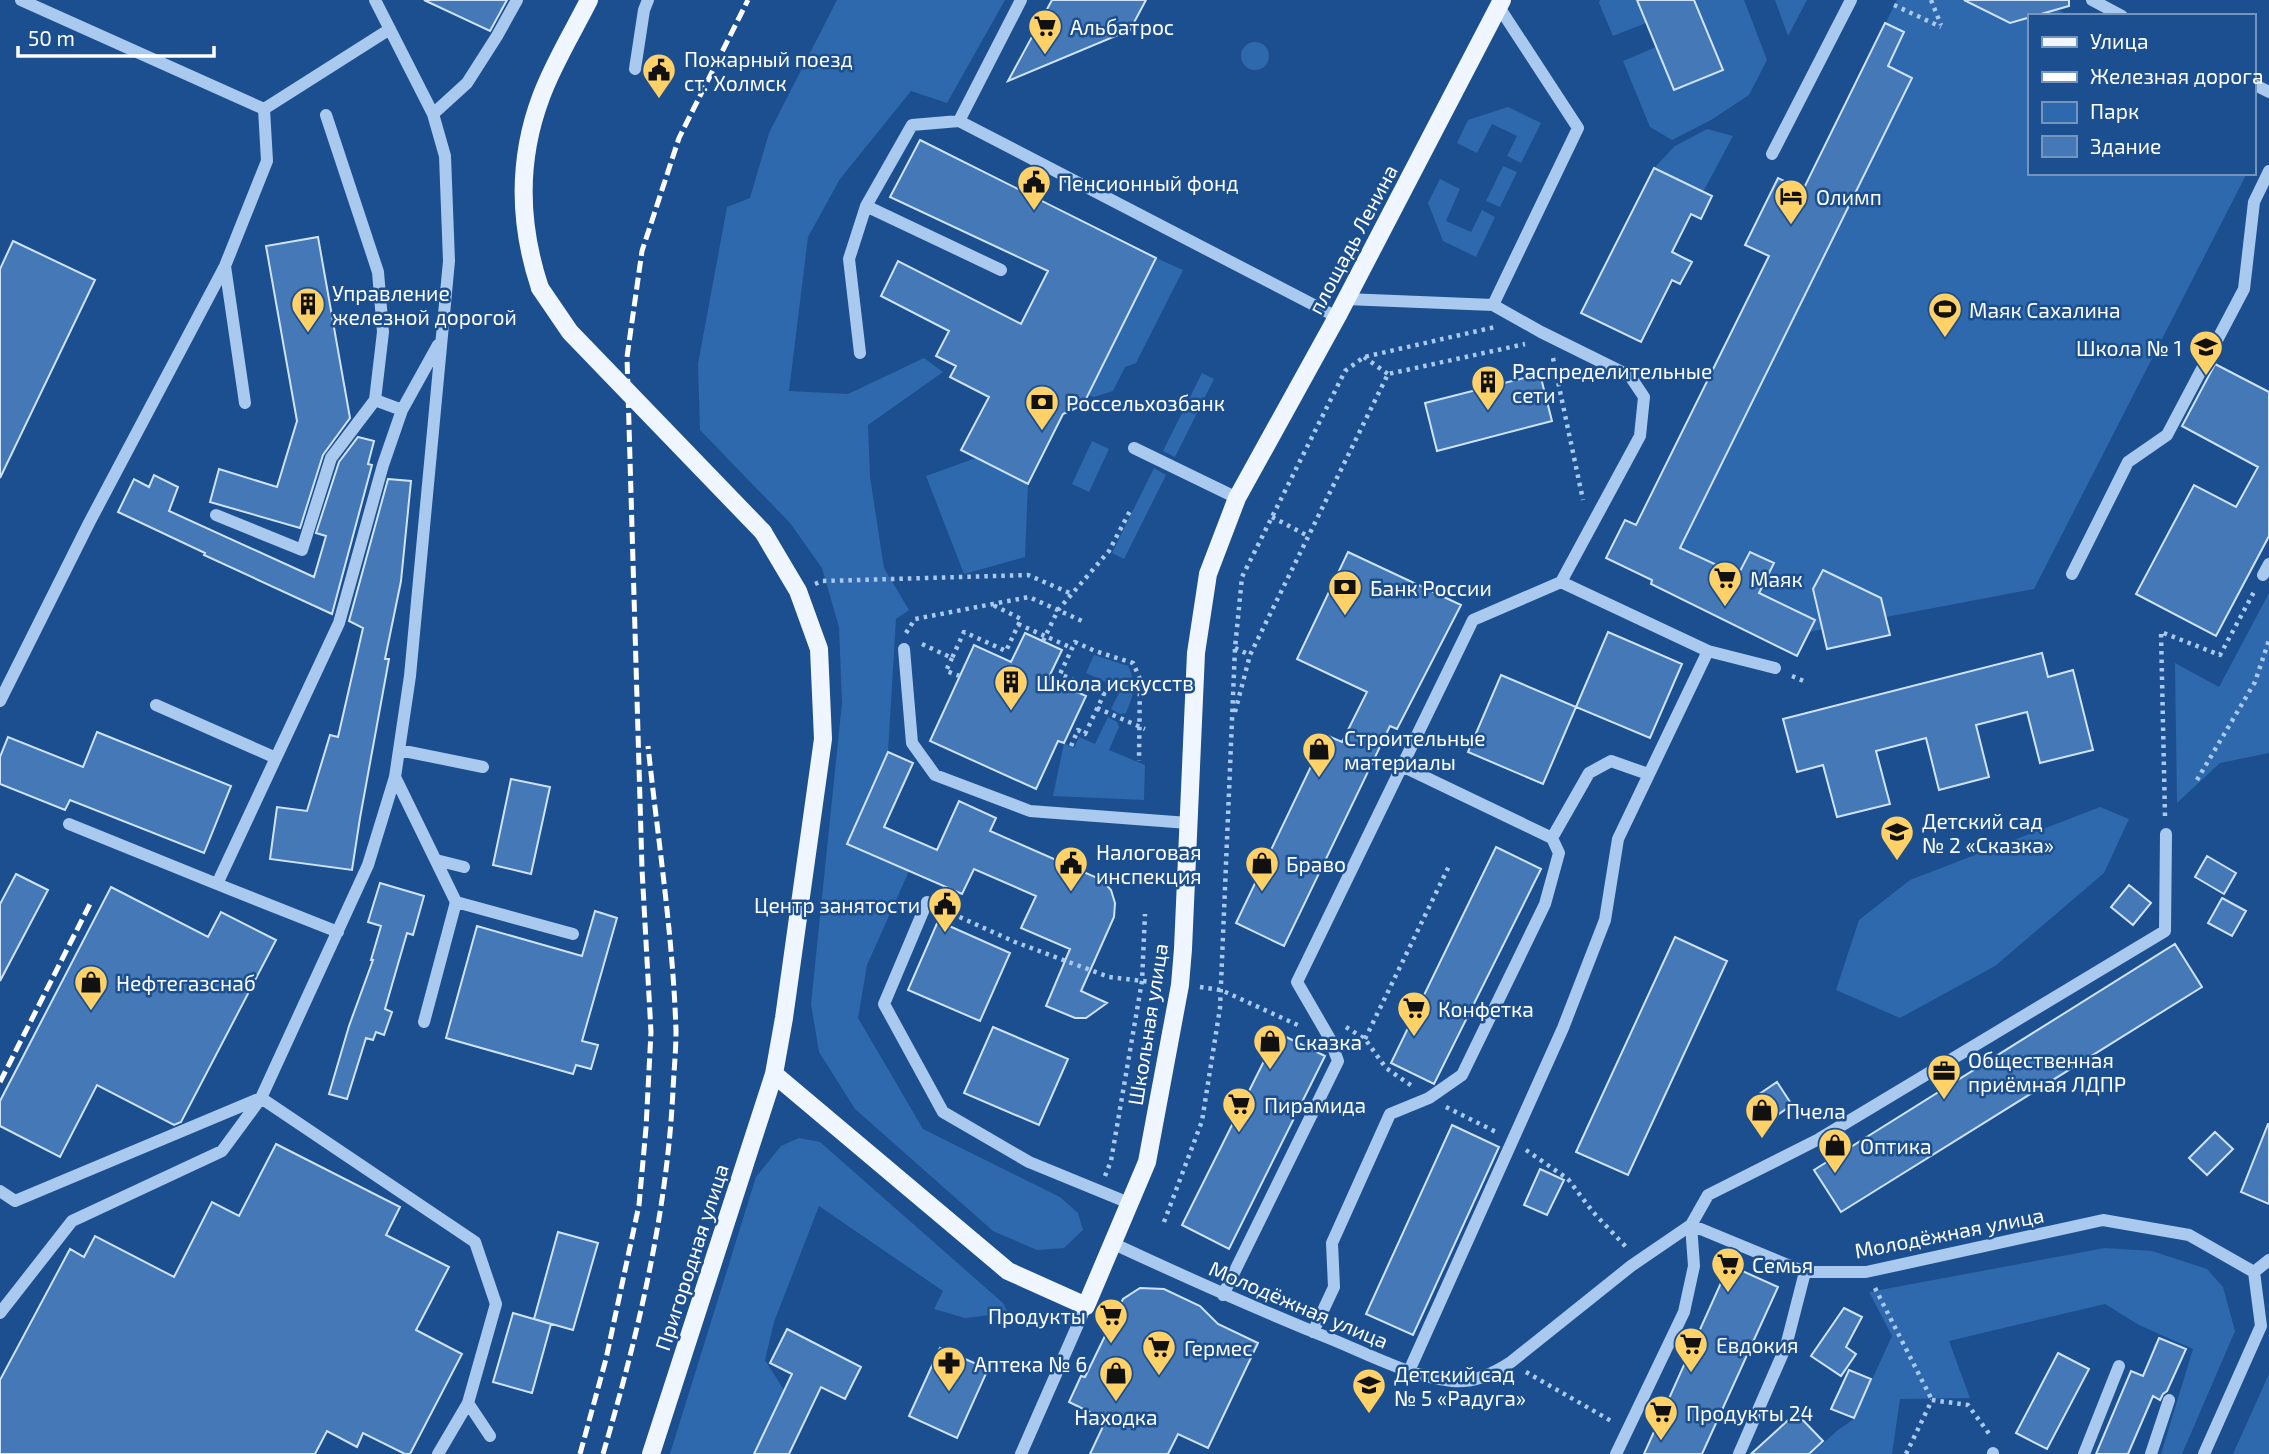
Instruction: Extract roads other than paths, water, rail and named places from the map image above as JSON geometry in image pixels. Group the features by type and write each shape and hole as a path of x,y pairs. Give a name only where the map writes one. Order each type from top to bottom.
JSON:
{"main road":[{"name":"Пригородная улица","path":"589,0 542,95 530,131 523,172 523,211 530,258 540,288 570,332 764,532 798,591 818,649 823,739 774,1074 652,1454"},
{"name":"площадь Ленина","path":"1237,498 1337,317 1501,3"},
{"name":"Школьная улица","path":"1086,1306 1147,1161 1180,985 1184,949 1196,653 1208,574 1237,498"},
{"path":"774,1074 1008,1271 1086,1306"}],"street":[{"path":"21,0 264,109"},
{"path":"0,1313 72,1221 222,1151 261,1098 338,932 368,865 395,777 410,676 449,261 445,156 433,114 374,0"},
{"path":"433,114 467,83 517,0"},
{"path":"635,69 648,0"},
{"path":"959,121 1021,0"},
{"path":"1772,154 1851,0"},
{"path":"2092,0 2118,14"},
{"path":"1493,305 1578,128 1501,3"},
{"path":"264,109 390,29"},
{"path":"2261,88 2269,77"},
{"path":"0,701 89,523 225,266 267,161 264,109"},
{"path":"216,515 302,550 331,458 375,400 383,332 378,272 326,115"},
{"path":"860,353 849,259 866,206 912,125 959,121 1337,317"},
{"path":"2072,574 2128,462 2167,435 2244,289 2254,202 2269,171"},
{"path":"866,206 1001,271"},
{"path":"225,266 245,403"},
{"path":"1223,1295 1338,1062 1330,1039 1297,982 1474,620 1561,582 1640,436 1644,397 1630,376 1540,337 1493,305 1346,299"},
{"path":"217,884 339,623 383,465 402,410 442,339"},
{"path":"375,400 402,410"},
{"path":"1134,448 1237,498"},
{"path":"1561,582 1708,651 1775,668"},
{"path":"904,643 912,743 935,775 1030,811 1188,823"},
{"path":"1409,1371 1563,1028 1605,920 1618,839 1708,651"},
{"path":"156,705 276,758"},
{"path":"399,750 483,767"},
{"path":"1552,838 1589,773 1612,761 1648,774"},
{"path":"1313,1332 1334,1287 1332,1243 1390,1114 1429,1098 1462,1075 1545,904 1559,853 1552,838 1402,766"},
{"path":"395,777 456,902 424,1022"},
{"path":"69,824 338,932"},
{"path":"1616,1454 1684,1312 1694,1266 1692,1225 1709,1195 1818,1139 2165,930 2166,834"},
{"path":"436,860 464,867"},
{"path":"456,902 573,934"},
{"path":"927,902 884,1004 943,1112 1028,1162 1129,1203"},
{"path":"0,1191 15,1201 261,1098"},
{"path":"261,1098 475,1242 496,1304 468,1403 438,1454"},
{"name":"Молодёжная улица","path":"1112,1243 1223,1295 1409,1371 1453,1381 1474,1380 1511,1362 1630,1266 1692,1225 1805,1272 1866,1272 2103,1220 2189,1235 2254,1272"},
{"path":"2204,1454 2261,1326 2254,1272 2269,1260"},
{"path":"1739,1454 1786,1346 1805,1272"},
{"name":"Школьная улица","path":"1021,1454 1086,1306"},
{"path":"2084,1454 2119,1366"},
{"path":"2151,1454 2169,1400"},
{"path":"468,1403 491,1436"}],"railway":[{"path":"580,1454 606,1359 639,1205 651,1032 642,869 627,357 642,251 679,138 748,0"},
{"path":"603,1454 649,1274 664,1182 673,1090 676,1031 672,960 648,746"},
{"path":"0,1082 90,904"}],"place":[{"name":"Альбатрос","path":"1045,56"},
{"name":"Пожарный поезд ст. Холмск","path":"659,100"},
{"name":"Пенсионный фонд","path":"1034,212"},
{"name":"Олимп","path":"1791,226"},
{"name":"Управление железной дорогой","path":"308,334"},
{"name":"Маяк Сахалина","path":"1945,339"},
{"name":"Школа № 1","path":"2206,377"},
{"name":"Распределительные сети","path":"1488,412"},
{"name":"Россельхозбанк","path":"1042,432"},
{"name":"Маяк","path":"1725,608"},
{"name":"Банк России","path":"1345,617"},
{"name":"Школа искусств","path":"1011,712"},
{"name":"Строительные материалы","path":"1319,779"},
{"name":"Детский сад № 2 «Сказка»","path":"1897,862"},
{"name":"Налоговая инспекция","path":"1071,893"},
{"name":"Браво","path":"1262,893"},
{"name":"Центр занятости","path":"945,934"},
{"name":"Нефтегазснаб","path":"91,1012"},
{"name":"Конфетка","path":"1414,1038"},
{"name":"Сказка","path":"1270,1071"},
{"name":"Общественная приёмная ЛДПР","path":"1944,1101"},
{"name":"Пирамида","path":"1239,1134"},
{"name":"Пчела","path":"1762,1140"},
{"name":"Оптика","path":"1835,1175"},
{"name":"Семья","path":"1728,1294"},
{"name":"Продукты","path":"1111,1345"},
{"name":"Евдокия","path":"1691,1374"},
{"name":"Гермес","path":"1159,1377"},
{"name":"Аптека № 6","path":"949,1393"},
{"name":"Находка","path":"1116,1403"},
{"name":"Детский сад № 5 «Радуга»","path":"1369,1415"},
{"name":"Продукты 24","path":"1661,1442"}]}
